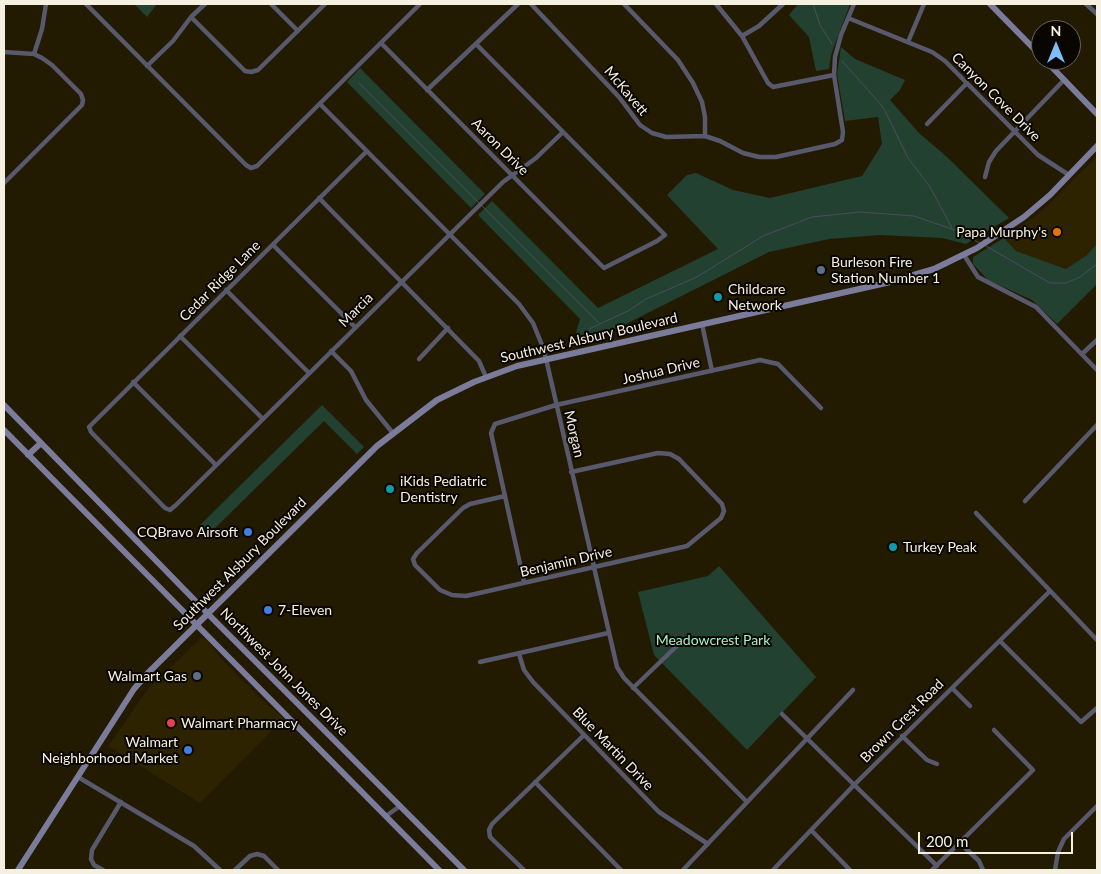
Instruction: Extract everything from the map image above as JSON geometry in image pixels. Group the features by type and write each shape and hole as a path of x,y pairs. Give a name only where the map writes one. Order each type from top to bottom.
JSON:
{"main road":[{"path":"990,4 1031,46"},
{"path":"1054,70 1097,114"},
{"name":"Southwest Alsbury Boulevard","path":"18,870 134,689 148,673 392,432 437,400 486,376 546,359 901,279 934,269 994,238 1044,201 1097,146"},
{"name":"Northwest John Jones Drive","path":"4,405 208,614 464,870"},
{"path":"4,430 439,870"},
{"path":"28,455 41,443"}],"street":[{"path":"34,54 42,29 46,4"},
{"path":"86,4 246,165 252,168 257,166 420,4"},
{"path":"147,66 173,41 191,17 205,4"},
{"path":"271,4 298,31"},
{"path":"191,17 245,71 251,72 258,70 326,4"},
{"path":"428,90 518,4"},
{"name":"McKavett","path":"531,4 619,97 640,125 652,133 666,137 705,136 720,141 743,153 759,157 776,157 835,144 842,140 843,132 834,75"},
{"path":"624,4 678,60 694,84 702,102 705,117 705,136"},
{"path":"716,4 742,36 768,83 773,87 834,75 841,35 854,4"},
{"path":"742,36 759,26 784,4"},
{"path":"908,42 924,4"},
{"path":"1086,4 1097,14"},
{"name":"Canyon Cove Drive","path":"848,18 908,42 939,57 1038,154 1069,175"},
{"name":"Aaron Drive","path":"381,43 604,268 657,242 664,235 563,132"},
{"path":"476,44 563,132"},
{"path":"4,52 34,54 52,64 81,94 83,100 82,105 4,183"},
{"path":"984,177 996,151 1064,80"},
{"path":"927,124 967,83"},
{"name":"Morgan","path":"320,104 519,304 533,323 546,359 592,567 617,667 633,688 747,802"},
{"name":"Marcia","path":"170,510 486,198 512,175 536,158 563,132"},
{"name":"Cedar Ridge Lane","path":"170,510 165,508 111,453 91,432 89,427 367,151"},
{"path":"319,198 479,360 486,376"},
{"path":"273,245 355,327"},
{"path":"964,255 978,277 1036,307 1097,370"},
{"path":"226,290 309,372"},
{"path":"702,324 712,370"},
{"path":"419,359 448,328"},
{"path":"180,336 262,418"},
{"path":"1082,354 1097,340"},
{"path":"331,351 351,371 366,400 392,432"},
{"name":"Joshua Drive","path":"505,496 492,428 495,424 556,405 760,360 778,364 821,408"},
{"path":"133,382 216,465"},
{"path":"1025,501 1097,425"},
{"name":"Benjamin Drive","path":"505,496 470,504 417,553 413,559 415,565 440,590 452,595 466,596 688,546 721,518 724,511 722,504 698,478 679,459 670,454 658,453 571,472"},
{"path":"505,496 524,582"},
{"path":"976,513 1049,592 1097,640"},
{"name":"Brown Crest Road","path":"773,870 902,736 1049,592"},
{"path":"480,662 608,633"},
{"path":"633,688 682,641 690,640"},
{"path":"1000,641 1081,722 1097,708"},
{"name":"Blue Martin Drive","path":"519,654 524,670 533,682 659,812 708,844"},
{"path":"952,688 970,706"},
{"path":"683,870 853,690"},
{"path":"782,714 937,866"},
{"path":"932,870 1033,770 994,730"},
{"path":"524,870 490,837 489,830 492,824 584,735"},
{"path":"902,736 927,760 937,764"},
{"path":"78,777 194,846 220,870"},
{"path":"535,782 621,870"},
{"path":"103,870 94,865 91,859 92,850 121,802"},
{"path":"386,816 400,806"},
{"path":"1055,870 1058,852 1064,839 1097,806"},
{"path":"811,830 850,870"},
{"path":"960,843 979,861 983,870"},
{"path":"235,870 250,856 257,854 264,856 278,870"}],"shaded area":[{"path":"1097,156 1097,244 1087,255 1066,269 1016,251 1004,238 1043,210"},
{"path":"201,638 206,639 222,660 264,702 284,718 200,803 108,746 148,689"}],"green space":[{"path":"134,4 157,4 147,17"},
{"path":"798,4 850,4 831,55 829,69 816,71 809,37 789,15"},
{"path":"841,47 855,59 905,80 900,90 890,100 919,133 947,157 1009,218 966,244 942,238 880,235 829,239 769,252 606,334 580,342 575,336 580,319 478,215 492,201 598,308 718,249 667,195 687,175 696,173 733,190 770,198 862,176 882,144 878,117 845,121 837,74"},
{"path":"360,68 485,194 471,208 347,82"},
{"path":"1004,238 1016,251 1066,269 1087,255 1097,244 1097,284 1057,324 1032,300 988,280 973,264 973,257"},
{"path":"322,405 364,447 357,454 324,421 208,535 199,526"},
{"name":"Meadowcrest Park","path":"719,566 816,677 747,750 654,655 638,592 708,576"}],"waterway":[{"path":"813,4 820,25 832,44"},
{"path":"842,61 883,107 908,158 930,187 952,228"},
{"path":"359,83 479,203"},
{"path":"482,206 599,323"},
{"path":"580,340 591,328 628,311 646,299 697,277 763,236 812,217 860,212 914,216 952,229 980,243"},
{"path":"986,246 1050,283 1066,283 1080,277 1097,264"}],"place":[{"name":"Papa Murphy's","path":"1057,232"},
{"name":"Burleson Fire Station Number 1","path":"821,270"},
{"name":"Childcare Network","path":"718,297"},
{"name":"iKids Pediatric Dentistry","path":"390,489"},
{"name":"CQBravo Airsoft","path":"248,532"},
{"name":"Turkey Peak","path":"893,547"},
{"name":"7-Eleven","path":"268,610"},
{"name":"Walmart Gas","path":"197,676"},
{"name":"Walmart Pharmacy","path":"171,723"},
{"name":"Walmart Neighborhood Market","path":"188,750"}]}
